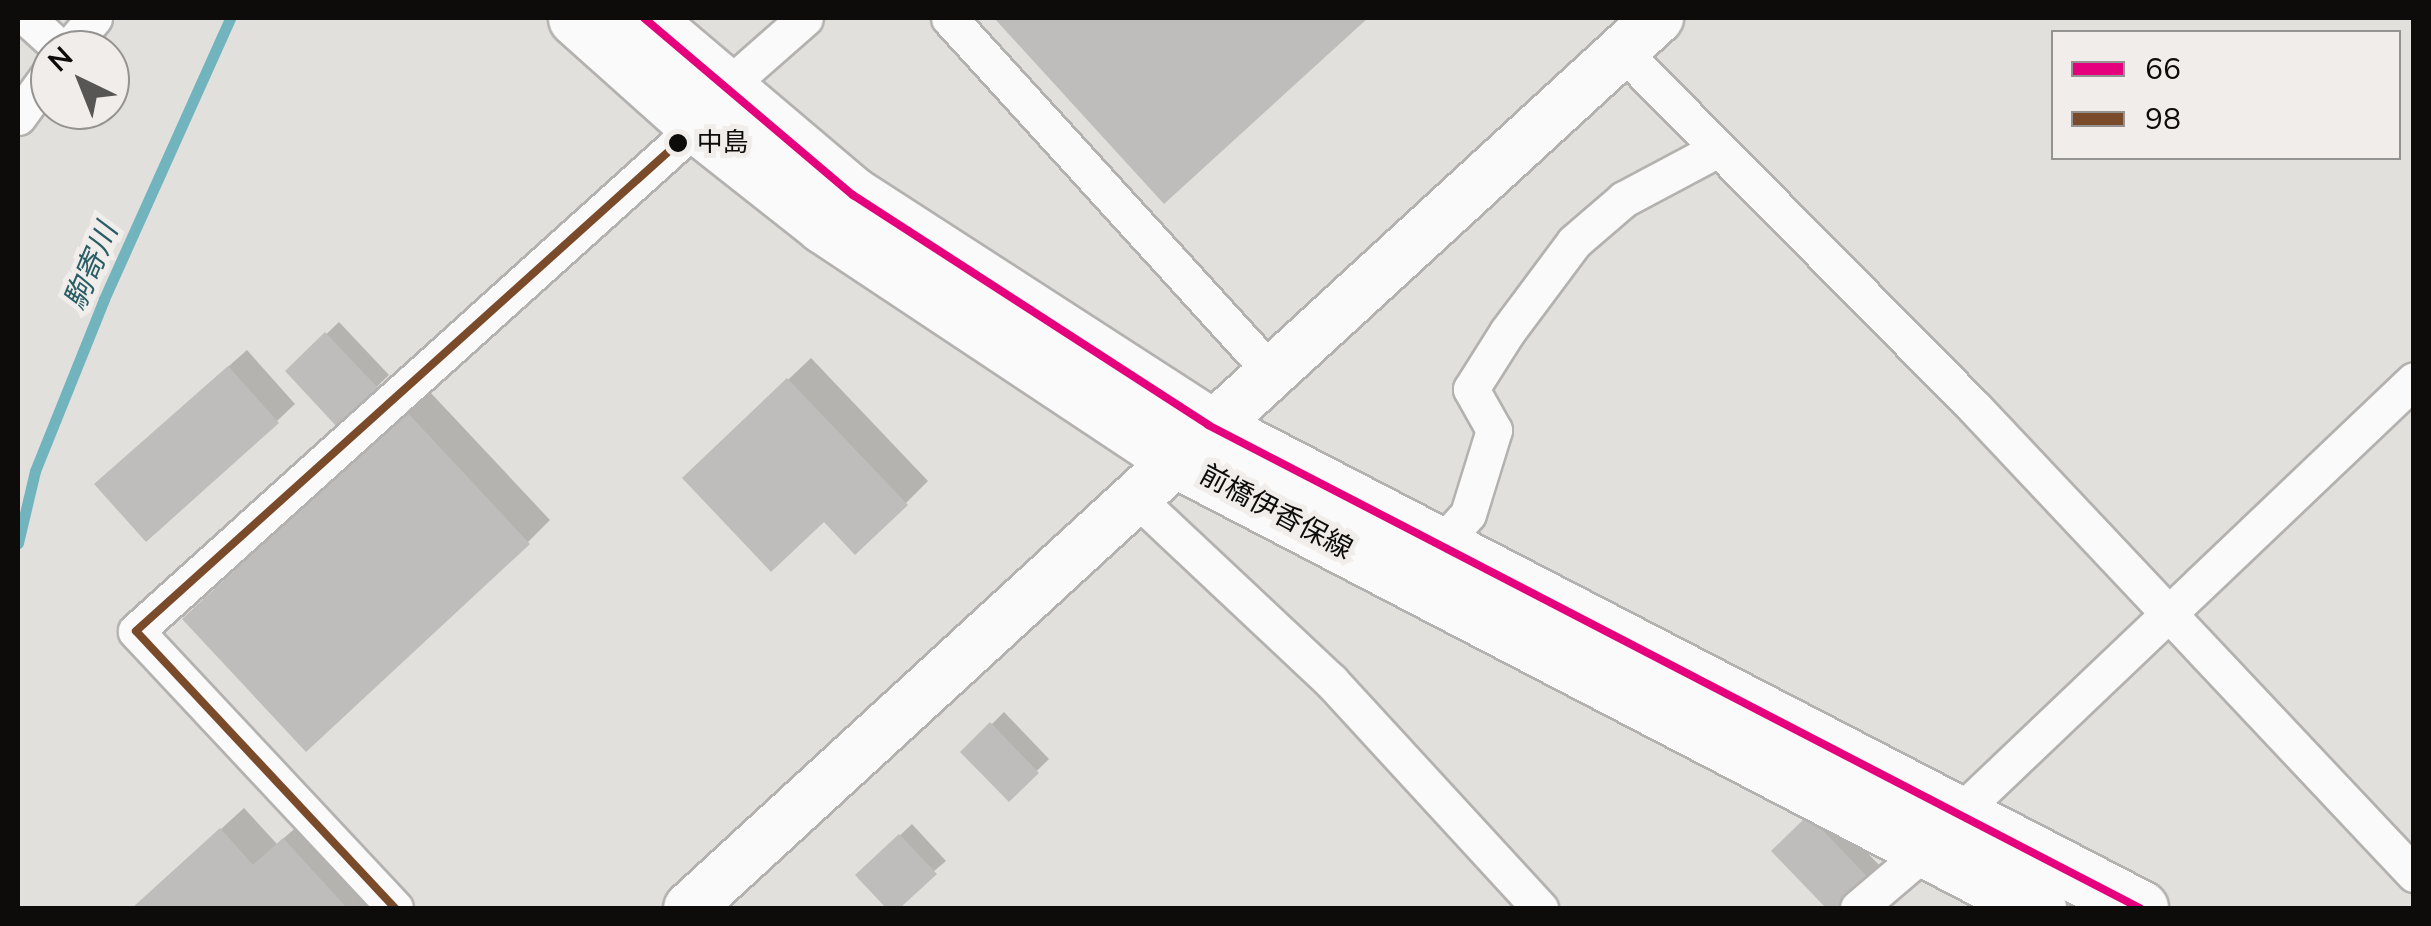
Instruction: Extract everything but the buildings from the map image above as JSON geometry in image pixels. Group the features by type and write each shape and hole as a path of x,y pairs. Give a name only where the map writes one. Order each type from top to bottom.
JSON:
{"main road":[{"name":"前橋伊香保線","path":"576,18 689,119 823,225 1191,442 1941,834 2140,908"},
{"name":"前橋伊香保線","path":"644,18 724,90 853,194 1191,442 1439,546 1941,834 2038,908"}],"street":[{"path":"724,90 805,18"},
{"path":"949,18 1272,374"},
{"path":"689,908 1191,442 1272,374 1658,18"},
{"path":"1622,51 2167,612 2414,874"},
{"path":"394,908 136,630 678,144"},
{"path":"1439,546 1468,514 1494,430 1471,388 1507,332 1574,242 1624,199 1718,149"},
{"path":"1858,908 1941,834 2167,612 2414,380"},
{"path":"1136,497 1331,680 1540,908"}],"waterway":[{"name":"駒寄川","path":"18,543 35,471 104,299 230,18"}],"transit line":[{"name":"66","path":"644,18 853,195 1208,425 2140,908"},
{"name":"98","path":"395,908 136,631 678,143"}],"place":[{"name":"中島","path":"678,143"}]}
